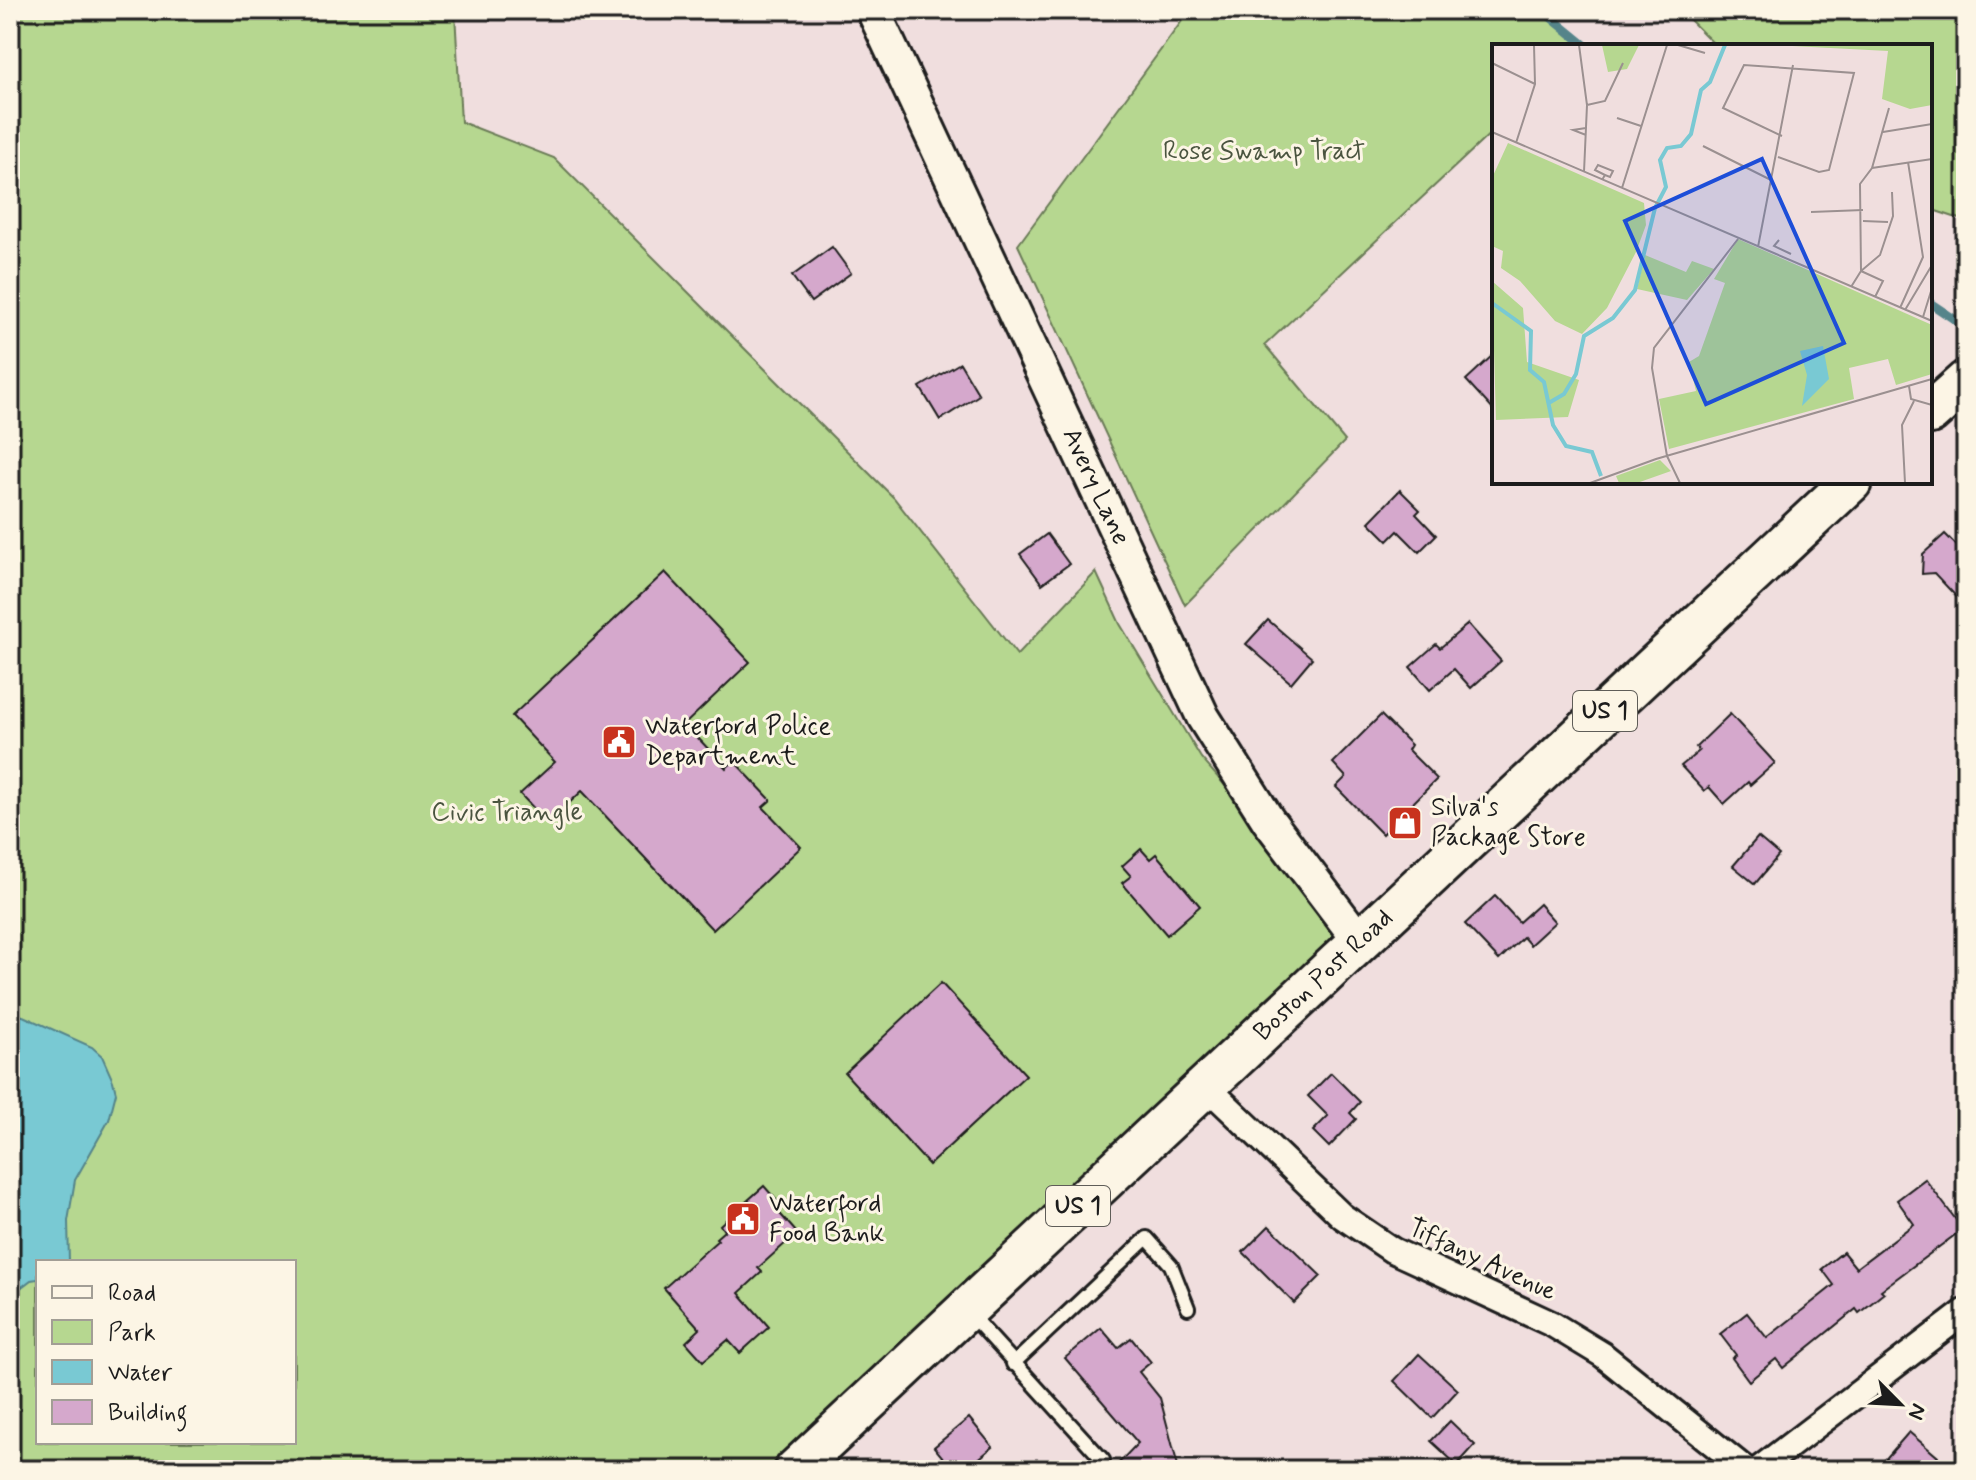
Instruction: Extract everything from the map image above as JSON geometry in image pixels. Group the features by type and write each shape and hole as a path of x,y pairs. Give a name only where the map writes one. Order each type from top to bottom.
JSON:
{"main road":[{"path":"1932,411 1965,382"},
{"name":"Boston Post Road","path":"795,1470 1849,484"}],"street":[{"name":"Avery Lane","path":"873,10 1203,717 1268,820 1359,940"},
{"name":"Tiffany Avenue","path":"1206,1086 1342,1216 1392,1250 1552,1324 1603,1355 1746,1470"},
{"path":"1758,1470 1966,1311"}],"lane":[{"path":"1013,1364 1147,1238 1171,1265 1188,1308"},
{"path":"966,1310 1103,1460"}],"green space":[{"name":"Civic Triangle","path":"10,10 455,12 461,122 554,158 894,498 1017,655 1096,572 1120,624 1201,758 1359,940 775,1470 10,1470"},
{"name":"Rose Swamp Tract","path":"1190,10 1539,10 1579,44 1492,44 1492,132 1265,345 1345,441 1185,605 1018,245"},
{"path":"1680,10 1966,10 1966,221 1932,210 1932,44 1714,44"}],"water":[{"path":"10,1013 92,1047 102,1056 116,1093 109,1120 75,1180 68,1221 69,1260 36,1260 36,1279 10,1296"}],"building":[{"path":"832,247 851,273 811,302 792,276"},
{"path":"1492,356 1492,409 1466,380"},
{"path":"960,363 979,395 940,420 920,387"},
{"path":"1400,490 1420,510 1416,514 1436,535 1419,552 1398,531 1388,541 1369,522"},
{"path":"1047,534 1069,564 1042,584 1020,554"},
{"path":"1945,534 1966,555 1966,607 1934,573 1922,574 1923,554"},
{"name":"Waterford Police Department","path":"665,572 750,662 685,724 726,768 734,761 771,800 763,807 801,847 713,930 582,791 548,823 520,794 555,762 512,716"},
{"path":"1268,620 1312,658 1291,683 1246,644"},
{"path":"1468,624 1501,661 1471,688 1454,669 1430,690 1410,667 1436,644 1440,648"},
{"path":"1730,714 1775,763 1724,804 1709,787 1704,791 1681,766 1699,751 1696,747"},
{"path":"1381,715 1411,745 1408,750 1437,779 1382,834 1336,787 1346,777 1333,763"},
{"path":"1758,837 1779,855 1755,884 1733,866"},
{"path":"1141,849 1150,859 1156,854 1200,906 1167,935 1122,883 1131,876 1122,866"},
{"path":"1495,896 1519,922 1539,904 1555,922 1530,945 1523,937 1499,960 1465,924"},
{"path":"941,983 1026,1075 929,1165 845,1073"},
{"path":"1331,1073 1360,1102 1350,1113 1356,1119 1329,1147 1313,1131 1328,1116 1308,1096"},
{"path":"1925,1179 1963,1229 1881,1290 1884,1293 1859,1313 1856,1309 1783,1368 1776,1359 1749,1381 1732,1358 1736,1355 1720,1334 1747,1313 1767,1338 1834,1285 1822,1269 1843,1252 1856,1268 1914,1224 1897,1200"},
{"path":"764,1186 779,1203 774,1207 797,1233 758,1268 762,1272 739,1293 769,1327 740,1353 728,1340 703,1361 686,1342 700,1329 664,1288 718,1240 716,1238 724,1231 720,1225"},
{"path":"1269,1226 1321,1276 1294,1303 1243,1252"},
{"path":"1101,1328 1118,1348 1131,1338 1151,1362 1139,1372 1160,1398 1179,1470 1112,1470 1138,1443 1065,1358"},
{"path":"1419,1354 1458,1390 1432,1418 1394,1381"},
{"path":"969,1418 993,1447 965,1470 953,1470 934,1447"},
{"path":"1450,1421 1475,1445 1457,1465 1431,1441"},
{"path":"1909,1432 1938,1457 1928,1470 1876,1470"}],"waterway":[{"path":"1542,10 1584,44"},
{"path":"1932,304 1966,327"}],"place":[{"name":"Waterford Police Department","path":"619,742"},
{"name":"Silva's Package Store","path":"1405,823"},
{"name":"Waterford Food Bank","path":"743,1219"}]}
